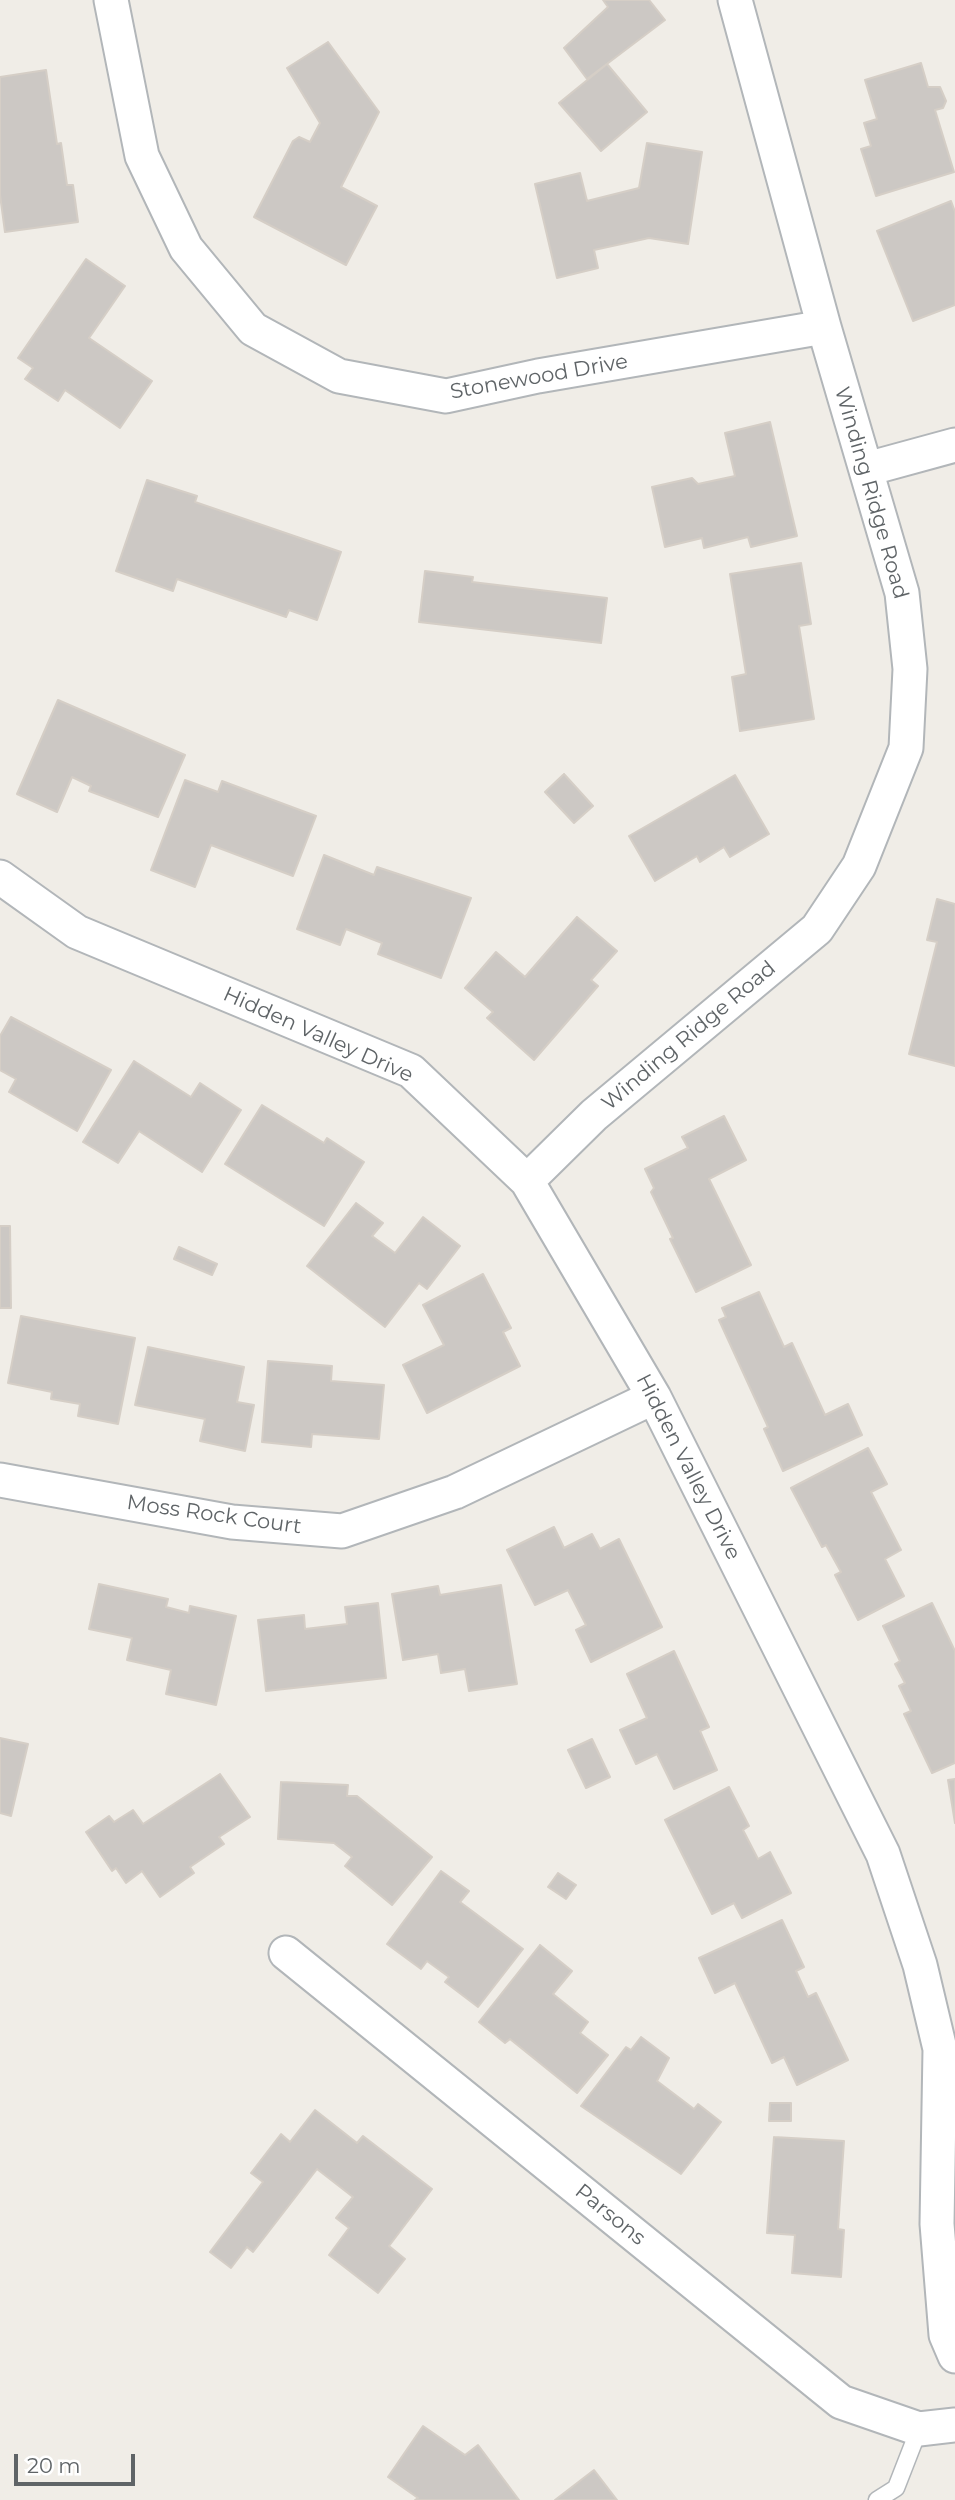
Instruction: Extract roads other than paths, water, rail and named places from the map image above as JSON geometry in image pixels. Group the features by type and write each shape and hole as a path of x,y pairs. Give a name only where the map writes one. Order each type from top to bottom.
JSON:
{"street":[{"name":"Stonewood Drive","path":"111,0 142,156 186,248 253,329 339,376 446,396 538,376 824,327"},
{"name":"Winding Ridge Road","path":"527,1181 594,1115 817,929 859,866 906,748 910,669 902,593 824,327 736,0"},
{"path":"867,469 955,445"},
{"name":"Hidden Valley Drive","path":"0,877 77,932 411,1071 527,1181 654,1397 883,1854 920,1965 940,2049 937,2224 947,2335 955,2356"},
{"name":"Moss Rock Court","path":"0,1480 232,1522 342,1531 455,1492 654,1397"},
{"name":"Parsons","path":"286,1953 841,2402 919,2429 955,2425"}],"lane":[{"path":"877,2500 896,2487 919,2429"}]}
